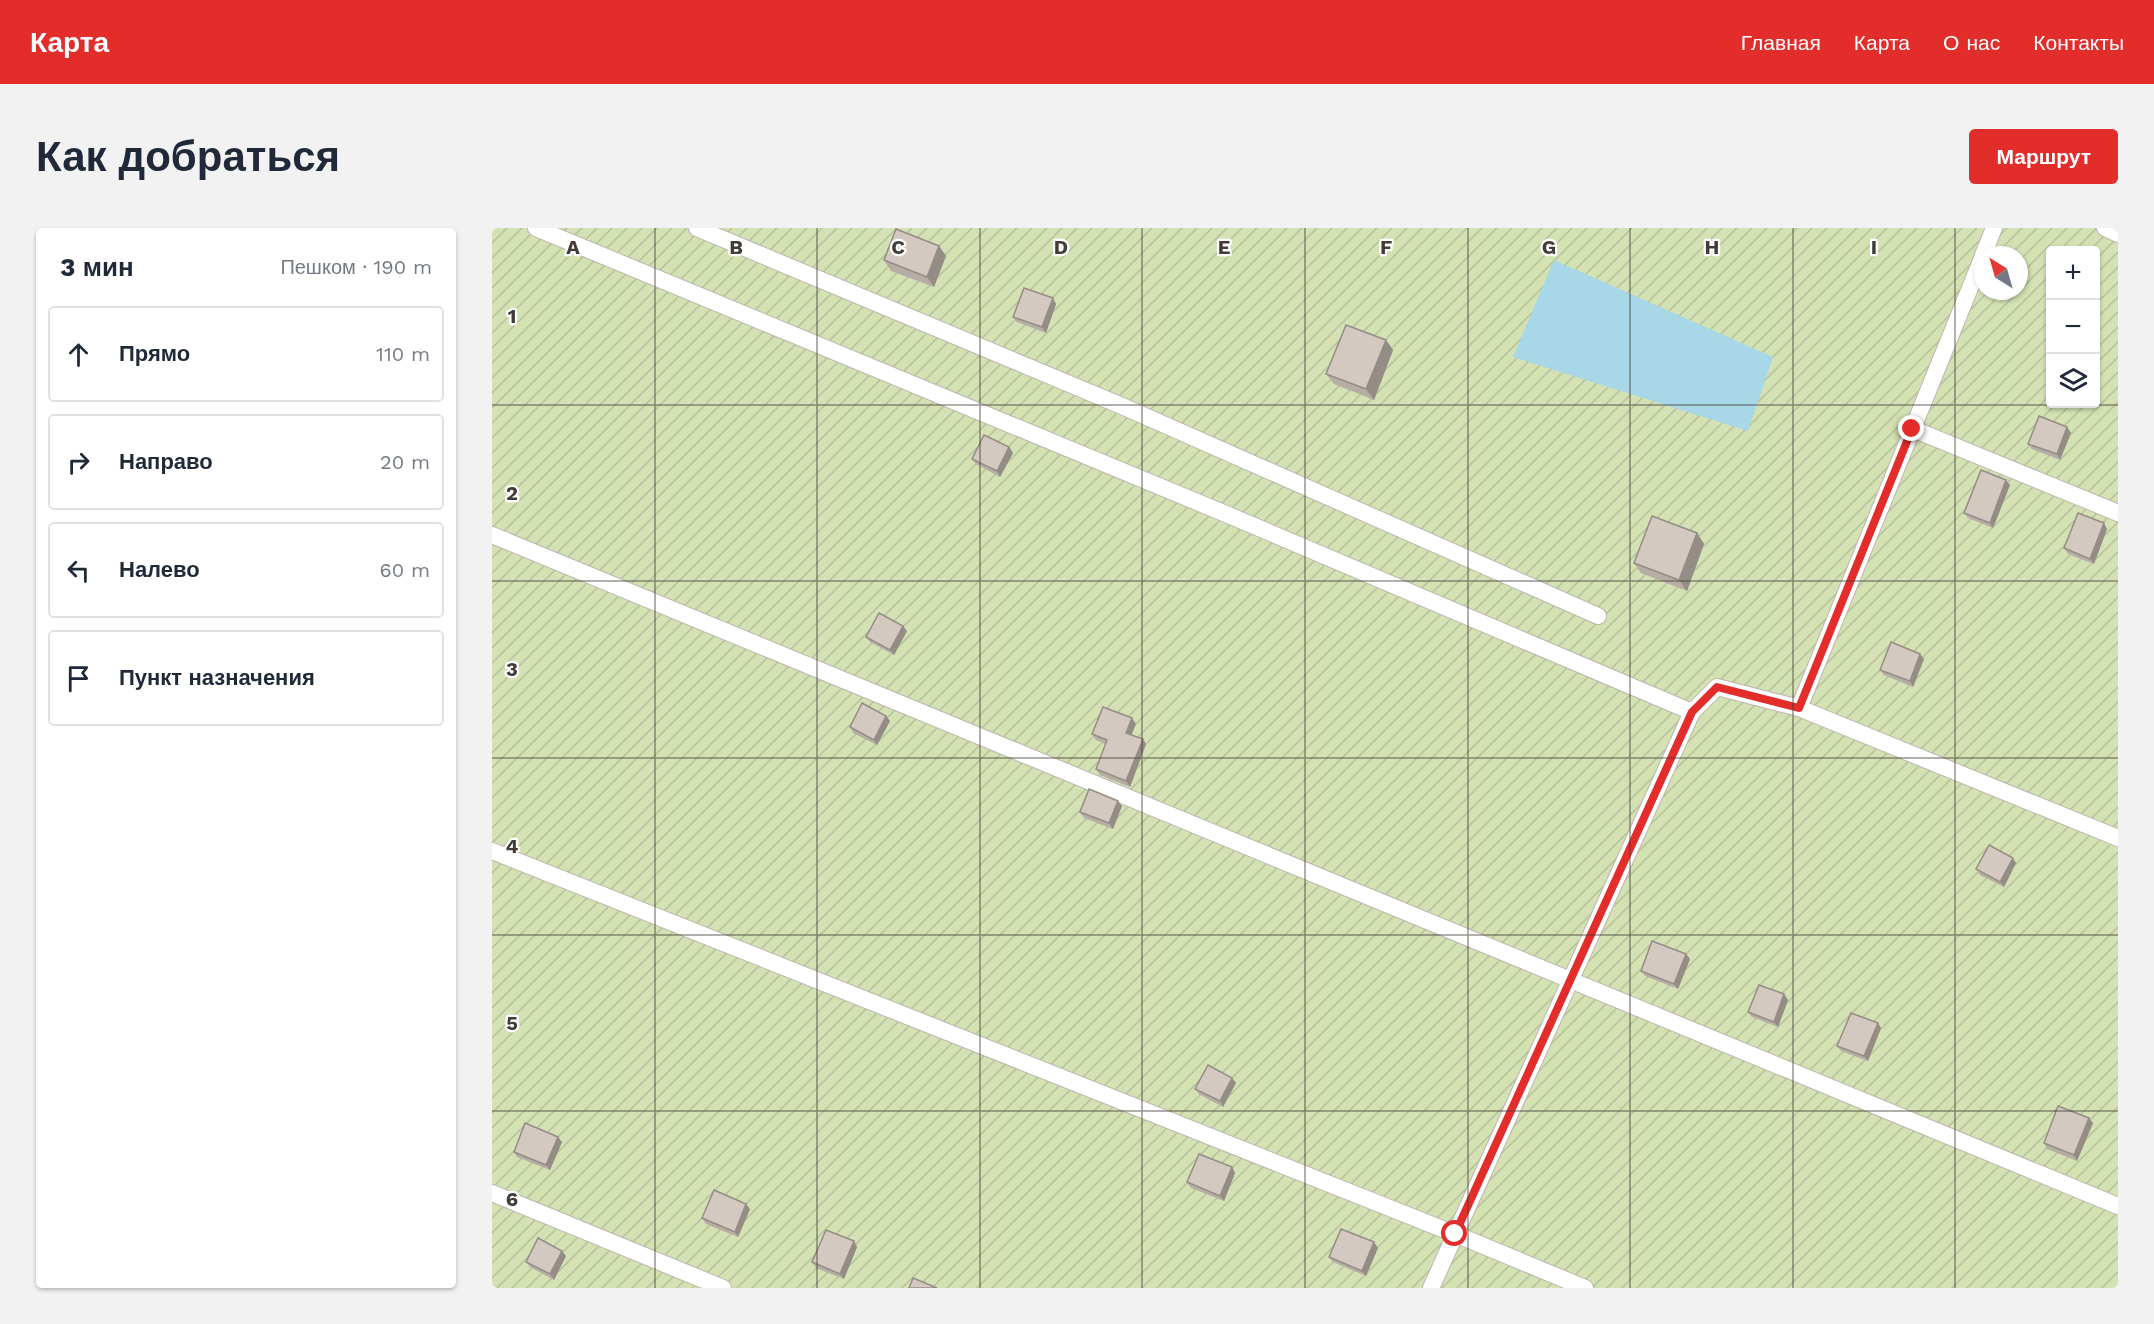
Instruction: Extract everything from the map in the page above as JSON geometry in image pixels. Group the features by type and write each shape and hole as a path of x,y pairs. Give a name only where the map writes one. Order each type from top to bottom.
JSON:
{"lane":[{"path":"536,228 1215,509 1692,712"},
{"path":"697,228 1122,406 1598,616"},
{"path":"1987,246 1994,228"},
{"path":"2105,228 2118,234"},
{"path":"1799,708 1974,277"},
{"path":"1912,429 2118,513"},
{"path":"492,535 2118,1206"},
{"path":"1431,1288 1692,712 1717,687 1799,708 2118,838"},
{"path":"492,851 1586,1288"},
{"path":"492,1193 723,1288"}],"green space":[{"path":"492,228 2118,228 2118,1288 492,1288"}],"water":[{"path":"1554,260 1773,357 1748,431 1513,357"}],"building":[{"path":"896,229 939,246 927,277 884,260"},
{"path":"1024,288 1053,298 1042,327 1013,317"},
{"path":"1346,325 1386,340 1366,389 1326,374"},
{"path":"2039,416 2067,427 2057,454 2028,444"},
{"path":"984,435 1009,447 997,471 972,459"},
{"path":"1981,470 2006,480 1990,523 1964,513"},
{"path":"2078,513 2104,523 2090,559 2064,548"},
{"path":"1652,516 1697,533 1679,580 1634,563"},
{"path":"879,613 903,626 890,650 866,637"},
{"path":"1891,642 1920,654 1910,681 1880,670"},
{"path":"862,703 886,716 874,740 850,727"},
{"path":"1103,707 1132,718 1126,733 1143,739 1126,781 1096,769 1107,740 1092,734"},
{"path":"1089,789 1118,801 1109,823 1080,812"},
{"path":"1989,845 2013,858 2000,882 1976,869"},
{"path":"1652,941 1686,954 1674,984 1641,971"},
{"path":"1759,985 1784,994 1774,1022 1748,1012"},
{"path":"1851,1013 1878,1023 1864,1056 1837,1046"},
{"path":"1208,1065 1232,1078 1220,1101 1195,1089"},
{"path":"2058,1106 2089,1118 2074,1155 2044,1143"},
{"path":"525,1123 558,1137 546,1165 514,1152"},
{"path":"1199,1154 1232,1167 1220,1196 1187,1182"},
{"path":"714,1190 746,1204 735,1232 702,1218"},
{"path":"1341,1229 1374,1242 1362,1271 1329,1257"},
{"path":"826,1230 854,1241 840,1274 812,1262"},
{"path":"538,1238 562,1251 550,1274 526,1262"},
{"path":"913,1278 937,1288 909,1288"}],"route":[{"path":"1455,1234 1692,712 1717,687 1799,708 1912,429"}]}
